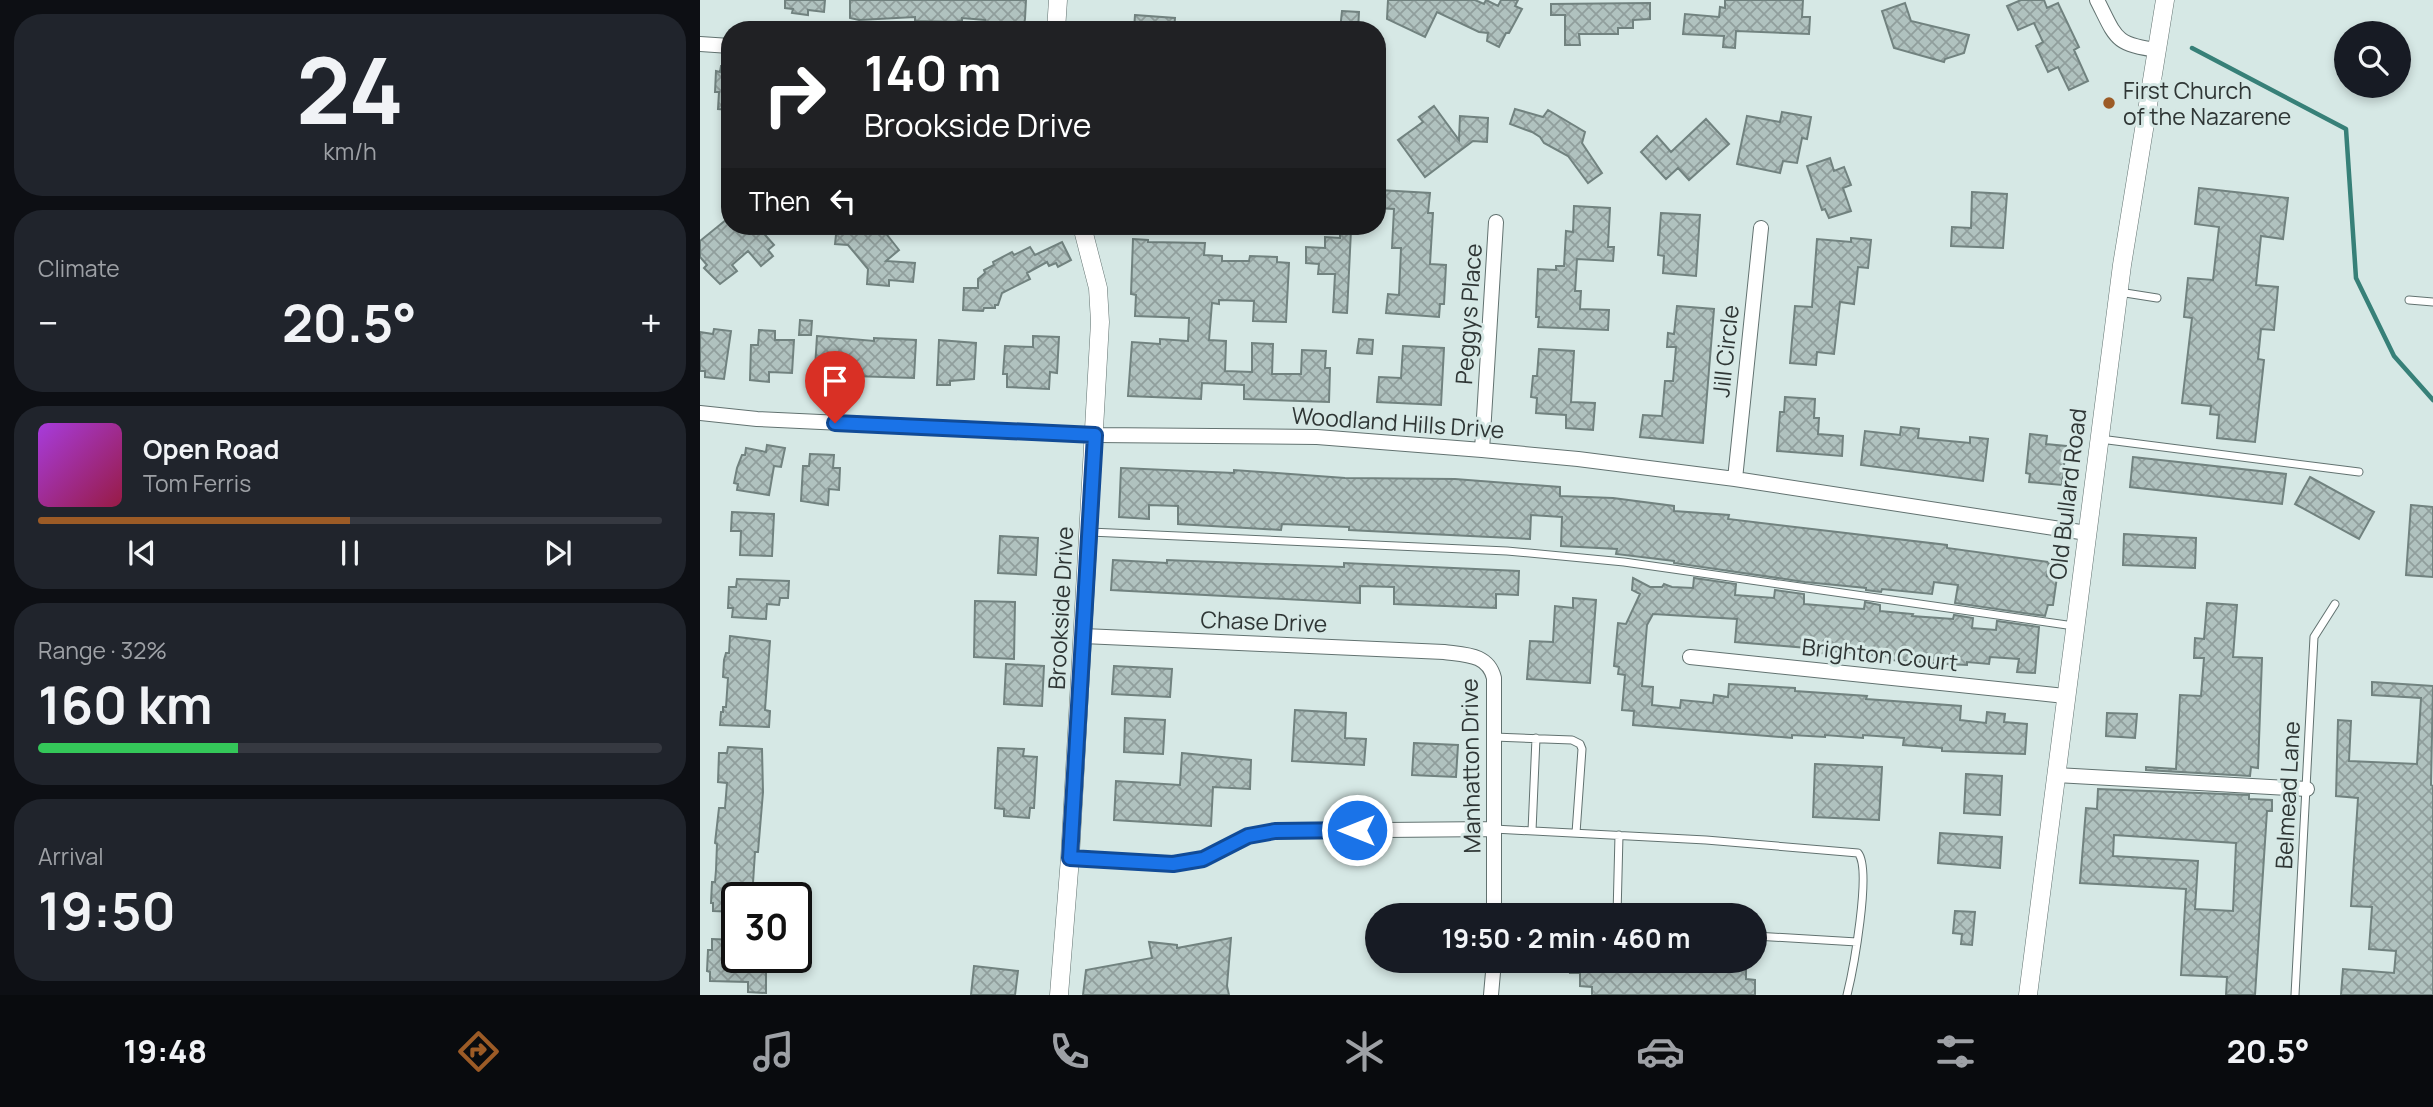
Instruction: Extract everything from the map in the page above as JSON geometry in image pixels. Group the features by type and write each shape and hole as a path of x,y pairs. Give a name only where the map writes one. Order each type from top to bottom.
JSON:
{"street":[{"path":"1057,21 1058,0"},
{"path":"2098,0 2116,38 2133,47 2158,50"},
{"name":"Old Bullard Road","path":"2028,995 2118,292 2165,0"},
{"path":"700,44 721,45"},
{"name":"Peggys Place","path":"1482,450 1496,222"},
{"name":"Jill Circle","path":"1735,480 1760,228"},
{"name":"Brookside Drive","path":"1059,995 1070,858 1100,323 1098,288 1084,235"},
{"name":"Woodland Hills Drive","path":"700,413 757,419 1095,435 1317,438 1482,450 1578,459 1735,480 2087,533"},
{"name":"Chase Drive","path":"1083,636 1444,652"},
{"name":"Manhatton Drive","path":"1444,652 1484,660 1491,668 1494,678 1494,903"},
{"name":"Brighton Court","path":"1690,657 2066,696"},
{"path":"2056,775 2307,789"},
{"path":"1070,858 1173,864 1203,859 1248,836 1275,831 1494,829"},
{"path":"1491,995 1493,973"}],"lane":[{"path":"2118,292 2157,298"},
{"path":"2409,300 2433,302"},
{"path":"2099,439 2359,472"},
{"path":"1089,532 1507,551 1624,562 2075,626"},
{"name":"Belmead Lane","path":"2295,995 2314,638 2336,604"},
{"path":"1494,737 1572,740 1580,744 1582,749 1576,833"},
{"path":"1532,831 1536,738"},
{"path":"1494,829 1619,835 1858,853 1864,863 1857,942 1847,995"},
{"path":"1617,903 1619,835"},
{"path":"1767,937 1857,942"}],"building":[{"path":"785,0 825,0 824,12 808,10 808,15 792,13 793,9 785,8"},
{"path":"850,0 1026,0 1025,21 962,18 962,21 915,21 915,17 859,20 850,18"},
{"path":"1388,0 1475,0 1484,4 1486,0 1498,6 1501,0 1518,0 1515,6 1522,9 1499,47 1487,41 1488,33 1479,32 1437,12 1425,37 1387,19"},
{"path":"1725,0 1803,0 1802,17 1810,17 1809,34 1736,31 1735,48 1723,47 1724,36 1683,34 1685,14 1719,17 1720,7 1725,8"},
{"path":"2021,0 2044,0 2047,8 2058,3 2079,47 2074,50 2088,81 2069,90 2058,67 2048,72 2036,46 2043,42 2034,23 2018,30 2007,6"},
{"path":"1650,3 1650,19 1633,20 1633,28 1618,28 1618,34 1579,34 1580,45 1565,45 1565,15 1551,15 1551,4"},
{"path":"1905,3 1911,21 1969,35 1964,53 1945,59 1944,62 1894,48 1882,11"},
{"path":"1342,11 1359,12 1358,21 1341,21"},
{"path":"1135,15 1175,18 1175,21 1135,21"},
{"path":"721,66 721,109 718,109 719,92 715,92 716,71 720,72"},
{"path":"1434,106 1459,140 1460,116 1488,118 1487,142 1473,141 1425,177 1398,140 1423,122 1419,117"},
{"path":"1515,109 1543,117 1548,110 1585,132 1582,143 1602,173 1588,183 1568,156 1544,143 1532,132 1510,124"},
{"path":"1782,112 1811,117 1807,139 1802,138 1797,163 1783,161 1780,173 1737,164 1747,116 1780,122"},
{"path":"1706,119 1729,144 1689,180 1678,168 1666,179 1641,152 1657,136 1671,152"},
{"path":"1830,158 1834,171 1844,167 1851,185 1843,188 1851,211 1829,218 1825,209 1822,210 1807,166"},
{"path":"2199,188 2288,198 2283,239 2261,236 2256,285 2278,287 2274,330 2261,329 2258,359 2264,360 2255,442 2217,438 2219,415 2210,414 2211,406 2182,403 2192,318 2184,317 2188,278 2213,280 2219,227 2195,224"},
{"path":"1386,190 1430,193 1428,213 1433,213 1430,264 1446,265 1444,304 1440,304 1439,317 1386,313 1388,294 1399,295 1401,248 1392,248 1394,209 1386,208"},
{"path":"1972,192 2007,194 2003,248 1951,246 1952,227 1971,228"},
{"path":"1574,206 1610,208 1608,247 1614,247 1613,261 1577,259 1575,291 1581,291 1580,309 1609,310 1608,330 1538,327 1538,269 1556,270 1556,266 1564,266 1566,231 1573,232"},
{"path":"1661,213 1700,215 1696,276 1663,273 1664,256 1658,255"},
{"path":"721,224 721,235 765,235 774,245 768,250 773,256 761,266 748,251 732,265 737,271 720,284 704,268 707,265 700,257 700,241"},
{"path":"836,235 887,235 899,250 886,261 915,263 913,282 889,280 889,286 867,284 868,269 848,245 835,244"},
{"path":"1340,235 1351,235 1347,313 1333,312 1335,274 1318,274 1319,264 1306,263 1306,247 1325,248 1325,237 1340,238"},
{"path":"1851,238 1871,240 1868,268 1858,267 1854,304 1840,302 1834,354 1817,352 1816,365 1790,363 1795,306 1812,307 1817,239 1851,242"},
{"path":"1133,239 1148,242 1205,243 1204,255 1222,256 1222,261 1249,261 1250,256 1277,257 1277,262 1289,263 1286,322 1253,321 1254,301 1219,300 1219,304 1212,303 1209,340 1226,341 1225,371 1252,372 1252,343 1273,344 1272,374 1301,374 1302,350 1326,351 1325,368 1330,368 1329,402 1244,399 1244,385 1202,383 1201,399 1128,396 1132,342 1160,344 1160,339 1188,341 1189,318 1135,316 1136,295 1131,294"},
{"path":"1062,242 1071,260 1058,267 1056,263 1049,266 1047,262 1027,273 1030,279 1002,293 995,308 984,308 983,311 963,310 964,288 978,288 978,279 985,273 984,270 994,265 993,262 1012,252 1014,255 1030,247 1035,255"},
{"path":"1677,306 1714,309 1703,443 1640,437 1643,415 1662,416 1665,381 1673,381 1676,347 1667,347 1668,333 1674,334"},
{"path":"800,320 812,321 811,335 799,335"},
{"path":"714,329 731,331 724,379 705,377 705,371 700,371 700,332 713,334"},
{"path":"759,330 775,331 775,340 794,340 792,373 769,372 769,382 750,380 751,345 758,345"},
{"path":"817,336 874,341 874,338 916,340 914,378 833,377 833,380 828,380 828,385 814,384"},
{"path":"1033,336 1059,337 1057,373 1050,372 1049,389 1007,387 1007,374 1003,374 1005,346 1033,347"},
{"path":"1359,339 1373,340 1372,354 1357,353"},
{"path":"939,340 976,343 974,379 937,385"},
{"path":"1403,346 1444,348 1441,405 1377,402 1379,377 1401,378"},
{"path":"1539,349 1574,351 1571,402 1595,403 1593,430 1566,428 1566,415 1536,413 1537,398 1531,397 1533,376 1537,376"},
{"path":"1785,397 1815,399 1814,418 1819,418 1818,434 1843,436 1842,456 1777,451 1780,412 1784,412"},
{"path":"1901,427 1919,429 1918,438 1970,443 1970,437 1988,439 1983,481 1861,465 1865,431 1900,435"},
{"path":"2030,434 2047,436 2046,444 2066,446 2062,485 2029,482 2030,474 2026,473"},
{"path":"767,445 785,448 781,467 774,466 769,495 737,490 738,484 734,483 737,468 746,448 766,452"},
{"path":"810,454 834,455 833,468 840,468 839,490 829,489 828,505 801,501 803,466 809,466"},
{"path":"2133,457 2286,474 2282,504 2130,487"},
{"path":"1121,468 1234,473 1234,470 1345,478 1455,479 1560,487 1560,496 1613,498 1674,506 1674,511 1729,515 1728,519 1947,545 1947,548 2049,562 2047,576 2057,577 2053,605 2048,605 2045,616 1955,603 1958,585 1934,582 1932,594 1882,589 1881,592 1616,554 1617,549 1561,546 1562,517 1531,515 1530,539 1282,524 1281,530 1178,524 1178,506 1149,505 1149,519 1119,517"},
{"path":"2310,477 2374,512 2359,539 2295,504"},
{"path":"2411,505 2433,507 2433,577 2406,575"},
{"path":"732,512 774,514 772,556 740,555 741,531 731,531"},
{"path":"2124,534 2196,538 2195,568 2123,565"},
{"path":"1000,536 1038,538 1036,575 998,573"},
{"path":"1113,560 1344,567 1344,563 1519,571 1518,595 1496,594 1496,608 1394,604 1394,587 1360,586 1360,603 1111,590"},
{"path":"1633,578 1650,587 1662,587 1664,584 1693,588 1694,578 1736,584 1735,595 1774,598 1775,590 1804,594 1804,604 1864,609 1865,602 1880,605 1880,611 1913,614 1912,616 1953,619 1954,615 1973,618 1972,628 1996,630 1997,621 2039,627 2035,673 2017,672 2019,659 1990,657 1989,664 1947,664 1891,660 1891,657 1831,651 1831,654 1819,653 1819,649 1735,642 1737,619 1653,614 1647,625 1642,686 1653,687 1652,705 1680,708 1681,700 1713,703 1714,695 1728,697 1729,684 1795,688 1795,691 1867,696 1866,699 1961,706 1960,720 1986,723 1987,712 2005,714 2004,722 2027,724 2025,754 1942,751 1942,748 1903,745 1904,738 1792,735 1792,738 1633,725 1634,711 1622,710 1625,675 1618,674 1619,667 1614,666 1618,623 1626,624 1640,594 1632,590"},
{"path":"737,579 789,581 788,598 780,598 779,605 767,604 766,619 732,617 733,608 728,608 729,587 736,587"},
{"path":"1573,598 1596,600 1590,683 1527,679 1530,641 1553,642 1555,606 1573,608"},
{"path":"975,601 1015,602 1014,659 974,657"},
{"path":"2207,603 2237,605 2233,657 2262,658 2258,768 2251,767 2250,776 2146,770 2146,767 2176,769 2180,695 2201,696 2204,658 2194,658 2195,638 2204,639"},
{"path":"730,636 770,641 765,710 770,711 769,727 720,725 721,712 723,707 726,707 728,678 723,677"},
{"path":"1006,664 1044,666 1042,706 1004,704"},
{"path":"1114,666 1172,669 1170,697 1112,694"},
{"path":"2372,682 2433,686 2433,995 2341,995 2343,969 2394,973 2396,951 2369,949 2372,907 2351,906 2358,798 2336,796 2338,720 2351,721 2349,761 2417,764 2421,698 2372,695"},
{"path":"1295,710 1346,713 1345,738 1366,739 1364,765 1292,761"},
{"path":"2107,713 2137,714 2135,738 2106,736"},
{"path":"1125,718 1165,720 1163,754 1124,752"},
{"path":"1414,743 1458,745 1456,777 1412,775"},
{"path":"728,747 762,749 763,792 758,852 755,852 753,882 721,882 721,911 713,911 711,903 712,882 715,882 715,843 719,808 725,808 727,783 718,782 719,753 727,753"},
{"path":"998,748 1024,749 1023,756 1037,757 1034,808 1030,808 1029,818 1004,816 1004,809 995,808"},
{"path":"1182,753 1251,760 1250,789 1213,787 1211,826 1114,820 1116,781 1180,785"},
{"path":"1815,764 1882,767 1879,820 1813,817"},
{"path":"1966,774 2002,776 2000,815 1964,813"},
{"path":"2098,789 2249,795 2249,799 2272,800 2272,811 2267,811 2255,995 2226,995 2227,977 2181,975 2186,889 2080,883 2086,808 2097,809","holes":["2114,835 2236,843 2233,911 2195,909 2198,861 2113,856"]},
{"path":"1940,833 2002,837 2000,868 1938,863"},
{"path":"1955,911 1975,912 1972,945 1961,944 1962,934 1953,933"},
{"path":"1231,938 1227,986 1229,995 1083,995 1086,970 1152,958 1149,942 1177,945 1177,948"},
{"path":"712,939 721,939 721,973 766,973 766,993 748,992 748,982 710,981 710,972 707,971 708,950 712,950"},
{"path":"974,966 1018,971 1015,995 971,995"},
{"path":"1580,973 1746,973 1746,979 1755,980 1755,995 1592,995 1592,987 1580,986"}],"waterway":[{"path":"2192,48 2346,129 2356,278 2394,356 2433,400"}],"place":[{"name":"First Church of the Nazarene","path":"2109,103"}],"route":[{"path":"835,423 1095,435 1070,858 1173,864 1203,859 1248,836 1275,831 1357,830"}]}
